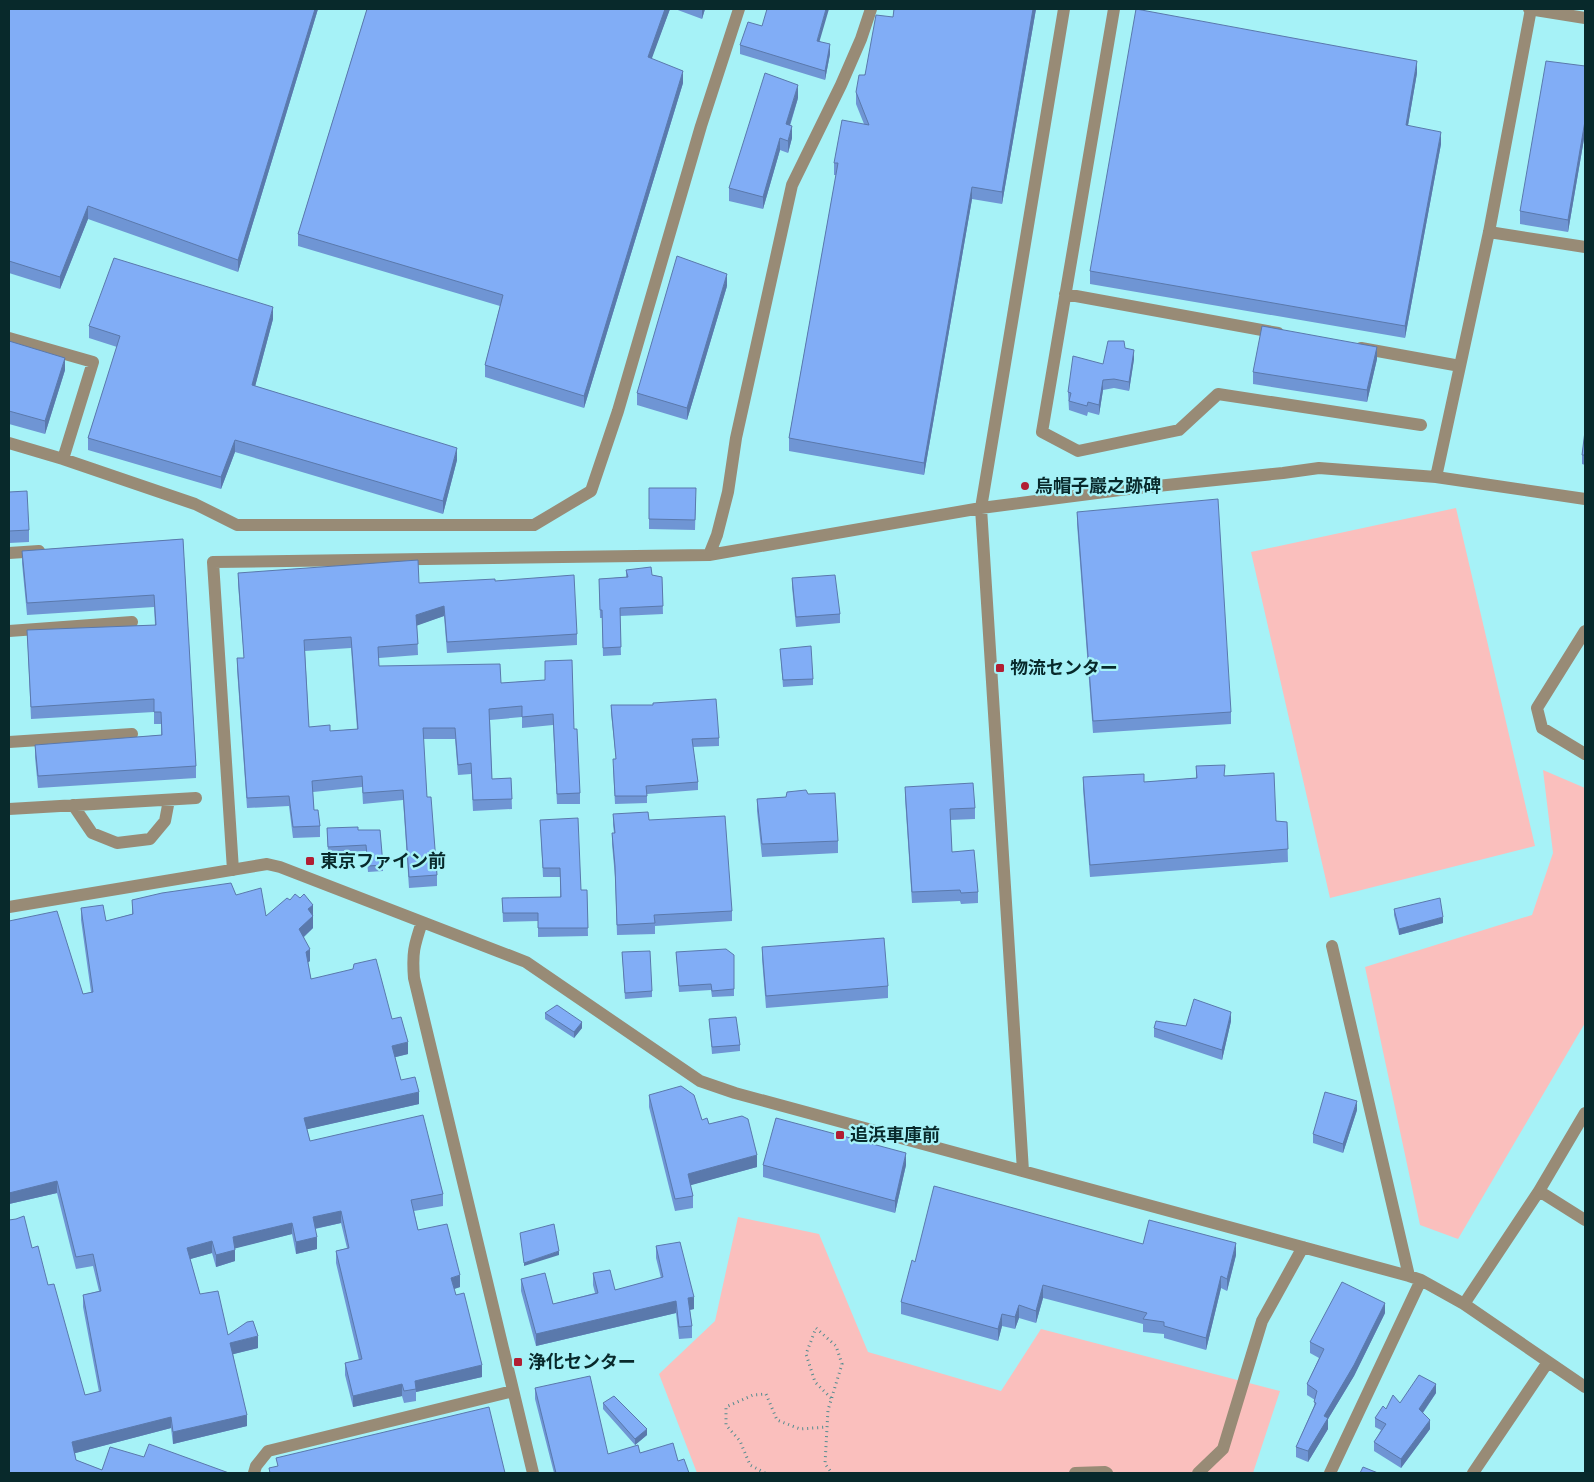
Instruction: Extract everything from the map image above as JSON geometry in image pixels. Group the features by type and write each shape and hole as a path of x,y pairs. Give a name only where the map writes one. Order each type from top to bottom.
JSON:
{"street":[{"path":"9,443 63,459 195,504 237,525 534,525 591,491 618,412 699,136 739,9"},
{"path":"709,555 717,535 728,492 736,438 792,185 841,86 872,9"},
{"path":"1023,1171 981,508 1064,9"},
{"path":"1114,9 1042,432 1078,452 1180,430 1218,394 1421,425"},
{"path":"1436,477 1489,232 1530,9 1552,11 1585,18"},
{"path":"1489,232 1585,243"},
{"path":"1066,294 1287,334"},
{"path":"9,338 92,362 63,459"},
{"path":"1344,345 1460,366"},
{"path":"233,870 213,562 709,555 981,508 1128,489 1319,468 1436,477 1585,499"},
{"path":"9,554 53,550"},
{"path":"9,631 132,622"},
{"path":"1585,631 1537,708 1542,728 1585,754"},
{"path":"9,742 132,734"},
{"path":"9,809 196,798"},
{"path":"73,805 92,833 118,843 150,839 165,821 168,800"},
{"path":"9,907 267,864 280,867 526,962 700,1081 744,1095 1415,1278 1464,1304 1585,1387"},
{"path":"422,922 413,948 412,958 420,1010 533,1473"},
{"path":"1330,1473 1415,1278 1332,946"},
{"path":"1464,1304 1539,1191 1585,1113"},
{"path":"1539,1191 1585,1220"},
{"path":"1198,1473 1223,1449 1262,1321 1303,1246"},
{"path":"1473,1473 1548,1362"},
{"path":"254,1473 260,1458 268,1451 513,1391"},
{"path":"1075,1473 1107,1473"}],"path":[{"path":"832,1398 815,1382 806,1354 816,1328 836,1346 842,1364 832,1398 828,1410 825,1464 832,1473"},
{"path":"765,1473 750,1465 740,1441 726,1425 726,1407 753,1395 766,1394 777,1420 800,1429 827,1427"}],"shaded area":[{"path":"1456,508 1535,846 1330,898 1251,552"},
{"path":"1543,770 1585,788 1585,1023 1458,1239 1420,1225 1365,967 1532,915 1553,853"},
{"path":"738,1217 819,1234 868,1352 1001,1391 1041,1329 1280,1391 1253,1473 697,1473 659,1374 715,1321"}],"building":[{"path":"9,9 315,9 238,260 88,206 60,277 9,261"},
{"path":"367,9 665,9 648,57 683,71 584,396 485,365 503,295 298,234"},
{"path":"767,9 826,9 817,41 830,44 825,71 740,45 748,22 762,26"},
{"path":"894,9 1033,9 1002,192 972,187 924,463 789,438 838,163 834,163 842,120 869,125 856,92 859,75 865,75 876,15 893,17"},
{"path":"1136,9 1417,61 1406,125 1441,132 1405,326 1090,271"},
{"path":"1546,61 1585,66 1585,121 1568,220 1520,211"},
{"path":"765,73 798,85 786,124 792,126 788,141 780,138 763,197 729,188"},
{"path":"677,256 727,274 687,408 637,393"},
{"path":"114,258 273,307 252,385 457,448 443,501 235,440 221,477 88,438 120,336 89,326"},
{"path":"1262,326 1377,347 1367,390 1253,372"},
{"path":"9,341 65,358 45,421 9,411"},
{"path":"1108,341 1124,341 1125,348 1134,350 1129,382 1114,379 1103,380 1099,405 1088,402 1087,406 1069,401 1071,393 1068,392 1073,356 1103,364"},
{"path":"1585,431 1585,455 1582,455"},
{"path":"649,488 696,488 695,520 649,519"},
{"path":"27,491 29,530 9,531 9,492"},
{"path":"1218,499 1231,712 1093,721 1077,512"},
{"path":"183,539 196,766 38,776 35,745 162,735 161,712 154,712 154,699 31,707 27,630 156,625 154,595 27,603 22,551"},
{"path":"418,560 419,583 495,579 495,581 574,575 577,634 447,642 444,606 416,615 418,644 378,647 379,666 500,664 501,683 545,680 545,661 572,660 574,729 577,729 580,793 557,794 553,714 522,717 522,706 489,709 492,779 511,778 512,799 473,800 471,763 458,765 455,728 423,728 427,797 431,797 437,875 409,877 403,790 363,793 362,776 312,781 314,810 318,810 320,826 293,827 289,796 247,798 237,658 244,658 238,573","holes":["351,637 358,729 330,731 330,725 309,727 304,640"]},
{"path":"651,567 652,575 662,577 663,606 620,608 621,647 603,648 599,579 628,577 626,570"},
{"path":"835,575 840,614 796,617 792,578"},
{"path":"811,646 813,679 783,680 780,649"},
{"path":"716,699 719,738 692,739 698,782 646,786 647,796 615,796 613,759 616,759 611,705 653,705 653,703"},
{"path":"1225,765 1224,776 1274,773 1276,821 1287,822 1288,849 1090,865 1083,777 1144,774 1144,782 1197,778 1196,766"},
{"path":"973,783 975,808 950,809 952,852 974,850 978,892 961,893 960,890 912,892 905,787"},
{"path":"806,790 808,794 835,793 838,841 762,844 757,799 786,797 787,792"},
{"path":"648,812 649,820 725,816 732,911 654,915 655,923 617,925 612,833 615,833 613,814"},
{"path":"578,818 581,890 587,890 588,928 538,928 538,913 503,913 502,898 561,897 560,868 543,868 540,820"},
{"path":"358,827 358,830 380,830 383,865 368,866 366,845 328,847 327,828"},
{"path":"231,883 236,895 261,888 266,916 287,898 290,900 295,894 300,898 304,894 313,905 308,909 313,916 299,929 310,949 306,952 311,979 353,969 354,964 376,959 392,1019 401,1017 408,1042 392,1046 401,1080 415,1077 419,1092 304,1118 310,1141 423,1115 443,1194 411,1200 418,1230 447,1224 460,1275 451,1278 456,1295 464,1293 482,1365 415,1381 416,1389 404,1391 402,1384 353,1396 345,1363 362,1359 336,1251 349,1248 341,1211 313,1217 317,1237 296,1242 292,1223 233,1237 235,1250 216,1255 212,1241 187,1248 200,1294 218,1291 228,1335 247,1322 253,1321 258,1336 230,1343 247,1415 173,1432 171,1417 72,1442 76,1460 102,1470 110,1447 144,1457 149,1444 229,1473 9,1473 9,1220 24,1216 32,1248 38,1246 48,1285 54,1284 85,1395 101,1391 83,1295 101,1291 93,1254 76,1257 57,1181 9,1193 9,921 57,911 83,994 93,992 81,908 103,905 106,921 133,914 132,900 162,893"},
{"path":"1440,898 1443,917 1399,929 1394,909"},
{"path":"884,938 888,986 766,996 762,947"},
{"path":"726,949 734,955 734,989 712,991 711,984 679,986 676,952"},
{"path":"650,951 652,991 625,993 622,952"},
{"path":"1194,999 1231,1012 1222,1050 1154,1028 1156,1021 1186,1026"},
{"path":"557,1005 582,1022 574,1032 545,1013"},
{"path":"736,1017 740,1045 712,1047 709,1019"},
{"path":"681,1086 694,1095 702,1120 707,1118 709,1124 742,1116 748,1119 757,1155 688,1174 693,1196 675,1199 649,1095"},
{"path":"1325,1092 1357,1101 1343,1144 1313,1134"},
{"path":"776,1118 906,1153 895,1201 763,1165"},
{"path":"934,1186 1143,1244 1149,1220 1236,1243 1227,1279 1221,1276 1206,1338 1164,1326 1164,1322 1143,1319 1147,1313 1043,1285 1036,1311 1019,1305 1015,1317 1002,1314 998,1329 901,1302 912,1260 915,1262"},
{"path":"554,1224 559,1251 524,1263 520,1233"},
{"path":"680,1242 694,1297 688,1298 692,1326 679,1327 676,1301 536,1334 521,1279 545,1273 553,1304 598,1293 593,1273 610,1270 615,1290 663,1277 656,1246"},
{"path":"1342,1282 1385,1303 1354,1365 1324,1416 1328,1418 1308,1451 1296,1447 1316,1403 1314,1402 1317,1391 1307,1384 1324,1349 1310,1342"},
{"path":"1419,1375 1436,1384 1419,1409 1430,1420 1401,1459 1374,1442 1386,1424 1375,1418 1383,1406 1386,1409 1393,1395 1400,1403"},
{"path":"590,1376 608,1454 638,1445 640,1453 673,1443 678,1461 684,1459 689,1473 556,1473 535,1388"},
{"path":"614,1396 647,1429 635,1439 603,1403"},
{"path":"489,1407 505,1473 270,1473 269,1468 278,1466 276,1458"},
{"path":"1363,1467 1378,1473 1360,1473"}],"place":[{"name":"烏帽子巖之跡碑","path":"1025,486"},
{"name":"物流センター","path":"1000,668"},
{"name":"東京ファイン前","path":"310,861"},
{"name":"追浜車庫前","path":"840,1135"},
{"name":"浄化センター","path":"518,1362"}]}
